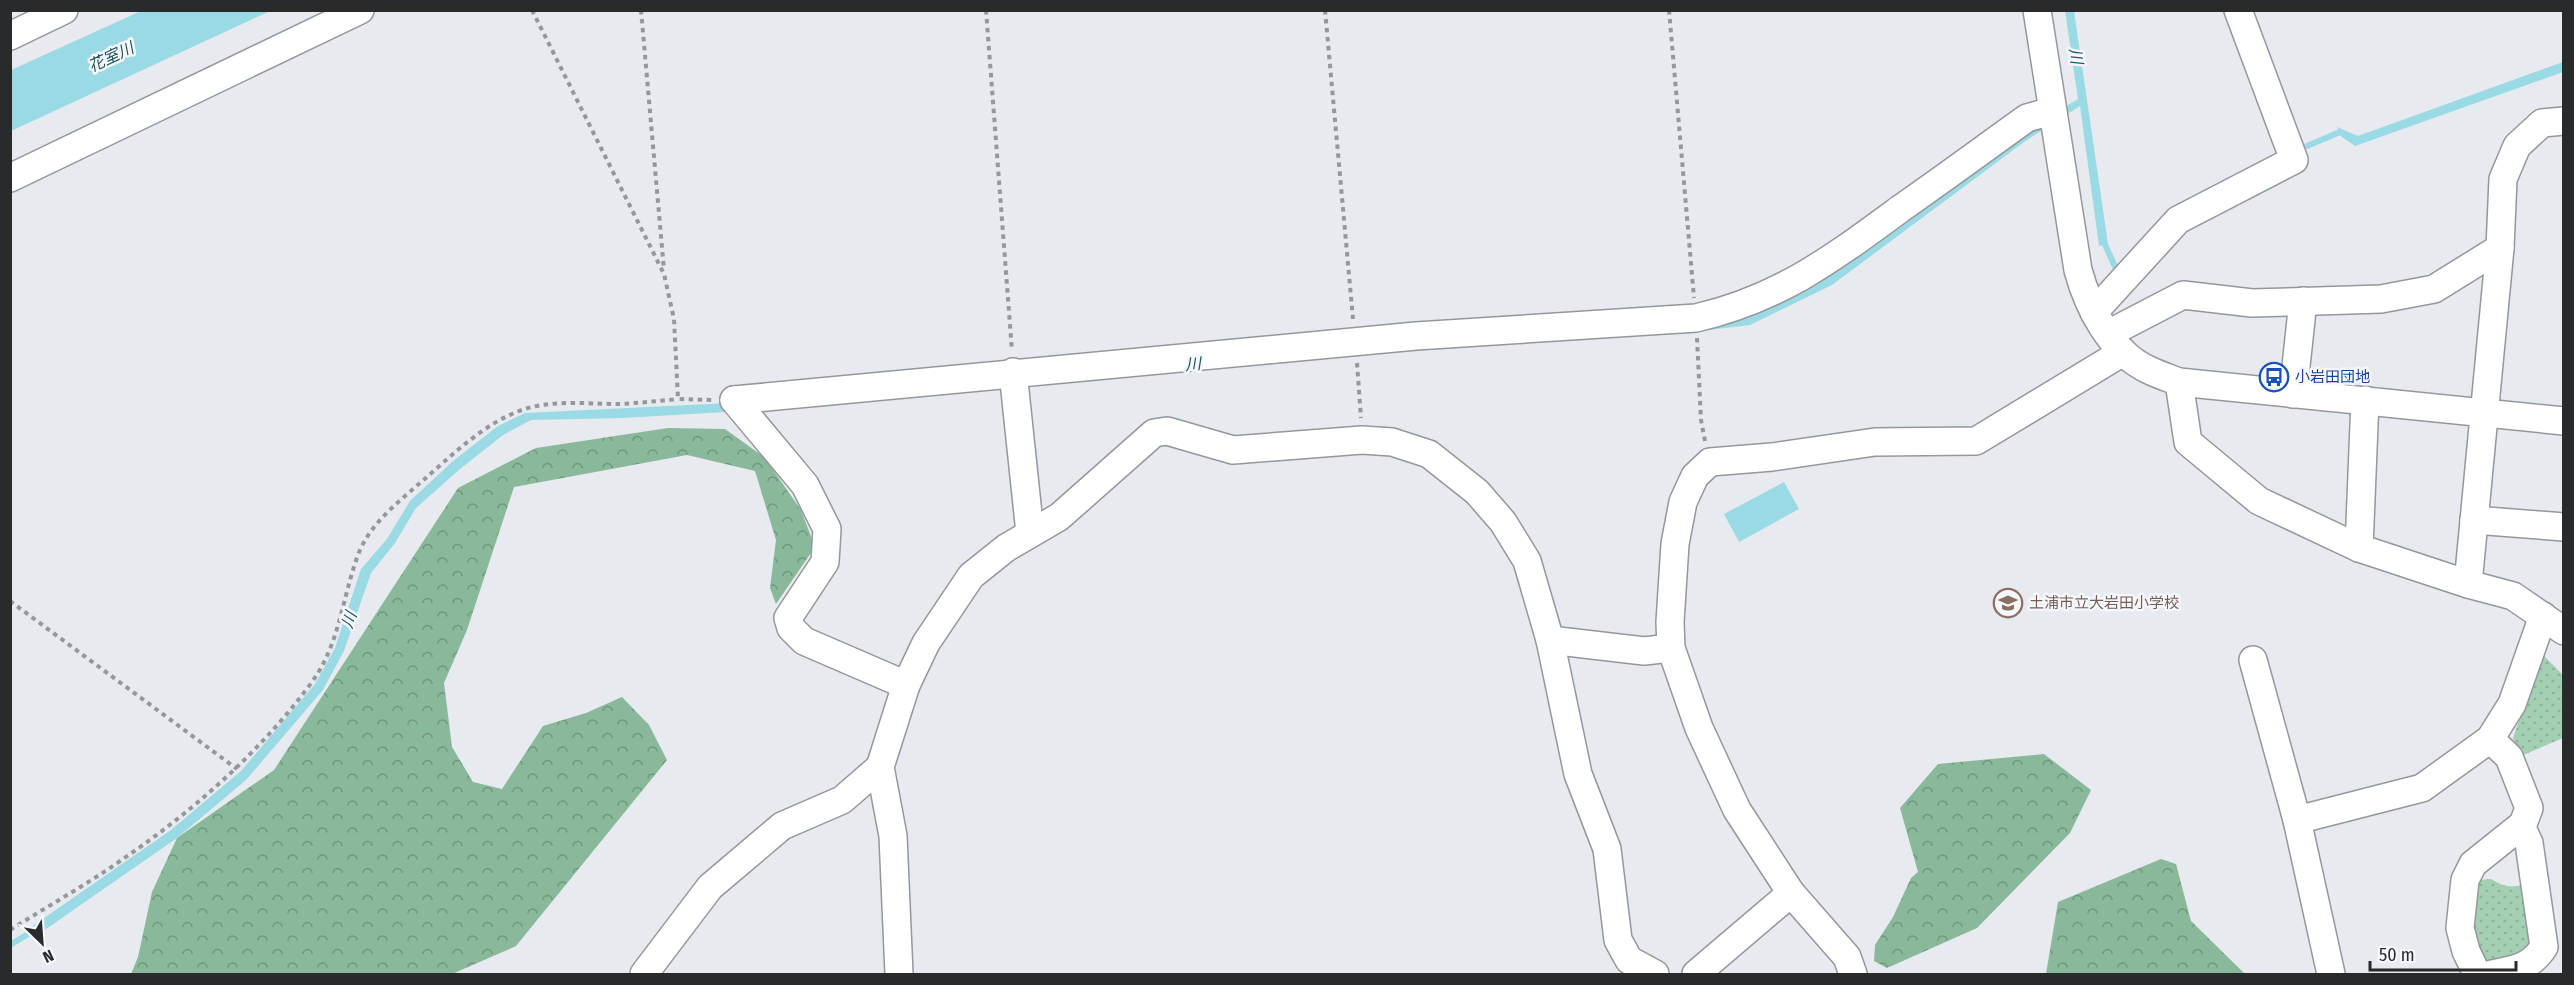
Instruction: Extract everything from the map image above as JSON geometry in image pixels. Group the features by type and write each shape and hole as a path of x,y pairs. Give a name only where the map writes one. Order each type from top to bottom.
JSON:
{"street":[{"path":"10,36 64,10"},
{"path":"10,178 360,10"},
{"path":"2037,10 2078,270 2084,293 2108,332 2147,370 2180,382 2564,421"},
{"path":"2108,332 2178,220 2294,160 2238,10"},
{"path":"734,400 1013,372 1355,342 1696,318 1730,310 1794,282 1833,258 2027,118 2052,111"},
{"path":"2468,584 2500,248 2503,179 2517,146 2542,123 2564,121"},
{"path":"1853,975 1847,957 1791,893 1737,810 1699,728 1671,648 1670,621 1675,544 1683,502 1695,476 1710,462 1875,442 1976,441 2108,332 2183,295 2252,303 2381,300 2434,290 2500,248"},
{"path":"2293,394 2303,302"},
{"path":"1013,372 1030,533"},
{"path":"2180,382 2188,441 2259,501 2359,548 2468,584 2513,596 2553,624 2512,704 2490,739 2422,788 2296,820"},
{"path":"734,400 805,485 827,529 825,562 788,618 791,628 812,645 906,685"},
{"path":"2359,548 2365,400"},
{"path":"899,975 893,836 879,767 906,685 926,643 971,576 1006,548 1059,517 1154,433 1167,431 1233,450 1362,440 1392,442 1429,454 1477,492 1503,522 1527,561 1550,640 1578,774 1607,849 1618,940 1629,960 1655,975"},
{"path":"2474,520 2564,527"},
{"path":"1550,640 1644,651 1671,648"},
{"path":"2253,660 2296,820 2331,975"},
{"path":"2477,975 2466,951 2460,928 2465,880 2473,864 2521,826 2529,808 2509,757 2490,739"},
{"path":"644,975 710,886 782,826 842,800 879,767"},
{"path":"2492,975 2516,969 2534,961 2544,947 2529,843 2521,826"},
{"path":"1696,975 1791,893"}],"path":[{"path":"532,10 664,274"},
{"path":"641,10 664,274 674,319 678,399"},
{"path":"986,10 1013,372"},
{"path":"1325,10 1362,440"},
{"path":"1669,10 1696,318 1701,420 1710,462"},
{"path":"10,930 122,860 168,827 237,769 310,686 331,651 358,554 367,536 391,509 449,458 496,422 520,410 553,403 621,404 678,399 734,400"},
{"path":"10,601 237,769"}],"green space":[{"path":"668,428 725,429 764,457 801,510 815,547 776,604 770,588 776,540 755,471 687,455 514,487 467,630 444,683 452,747 473,782 502,789 543,726 586,713 622,697 649,725 667,760 516,946 452,974 131,974 138,957 152,892 177,838 274,770 458,488 536,448"},
{"path":"2542,654 2563,675 2563,738 2521,756 2513,738"},
{"path":"2044,754 2091,790 2070,833 1977,928 1887,968 1874,961 1875,945 1893,917 1911,878 1918,872 1900,808 1938,764"},
{"path":"2161,859 2176,864 2191,921 2245,974 2046,974 2058,902"},
{"path":"2491,879 2507,886 2524,884 2534,944 2530,954 2482,968 2468,902 2470,881"}],"water":[{"name":"花室川","path":"141,11 270,11 11,131 11,70"},
{"path":"2065,11 2074,11 2108,244 2099,246 2080,106 2024,142 1832,285 1750,325 1693,332 1371,353 725,412 531,420 503,435 416,508 395,543 371,573 344,651 323,690 246,780 177,838 36,936 31,927 171,830 241,771 315,684 335,648 361,569 387,539 410,501 453,461 498,426 525,413 730,403 1711,320 2078,99"},
{"path":"2563,62 2563,72 2355,146 2342,137 2337,127 2358,136"},
{"path":"1784,482 1799,509 1739,542 1724,514"}],"waterway":[{"path":"2307,146 2340,132 2346,135"},
{"path":"2103,240 2116,269"},
{"name":"川","path":"10,945 38,928"}],"place":[{"name":"小岩田団地","path":"2274,377"},
{"name":"土浦市立大岩田小学校","path":"2008,603"}]}
